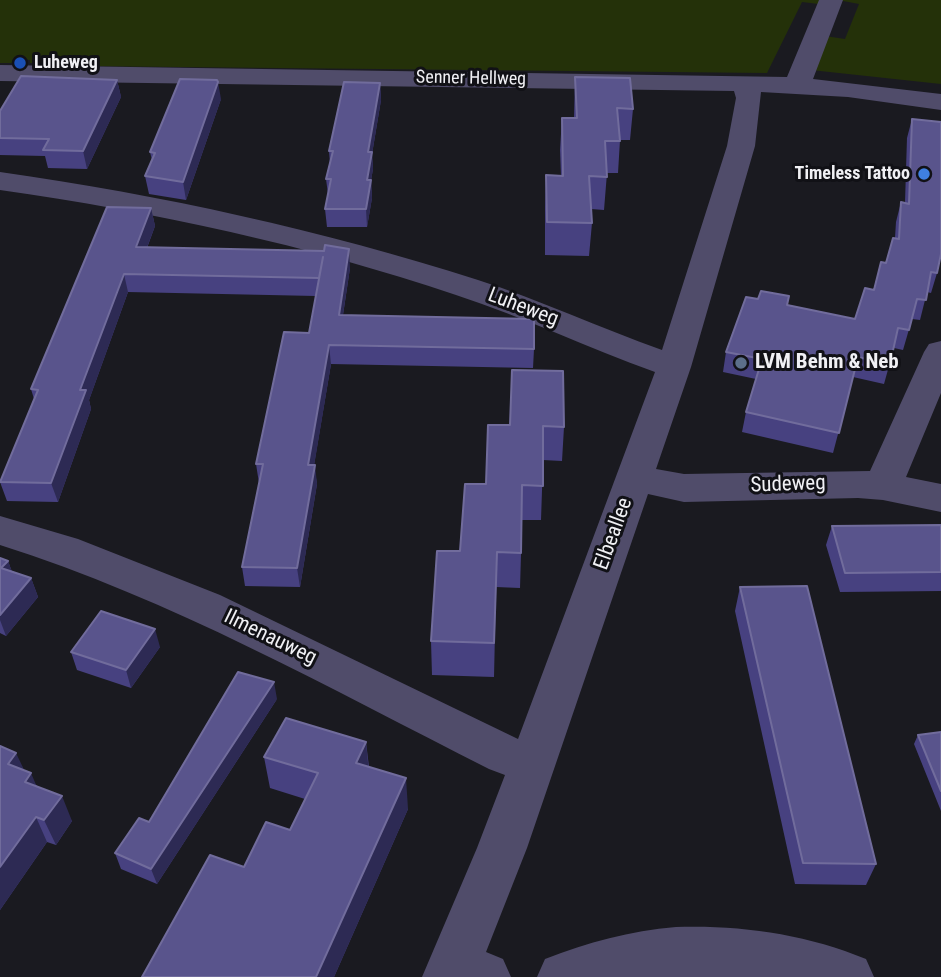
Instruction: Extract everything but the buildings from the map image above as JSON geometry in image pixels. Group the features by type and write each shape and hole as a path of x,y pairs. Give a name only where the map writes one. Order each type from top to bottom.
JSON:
{"street":[{"path":"796,85 804,73 831,0"},
{"name":"Senner Hellweg","path":"0,73 746,83 796,85 941,102"},
{"name":"Elbeallee","path":"462,973 502,848 674,367 741,146 749,98 746,83"},
{"name":"Luheweg","path":"0,181 107,198 198,217 308,243 428,276 499,299 674,367"},
{"path":"883,486 941,352"},
{"name":"Sudeweg","path":"634,478 684,488 827,483 883,486 941,498"},
{"name":"Ilmenauweg","path":"0,530 64,550 205,606 505,755 533,763"},
{"path":"564,977 621,959 667,953 718,953 780,960 847,977"}],"green space":[{"path":"0,0 820,0 819,4 802,2 767,73 83,66 30,63 30,60 15,59 12,63 0,63"},
{"path":"838,0 941,0 941,84 811,70 825,36 845,39 859,4"}],"place":[{"name":"Luheweg","path":"20,63"},
{"name":"Timeless Tattoo","path":"924,174"},
{"name":"LVM Behm & Neb","path":"741,363"}]}
